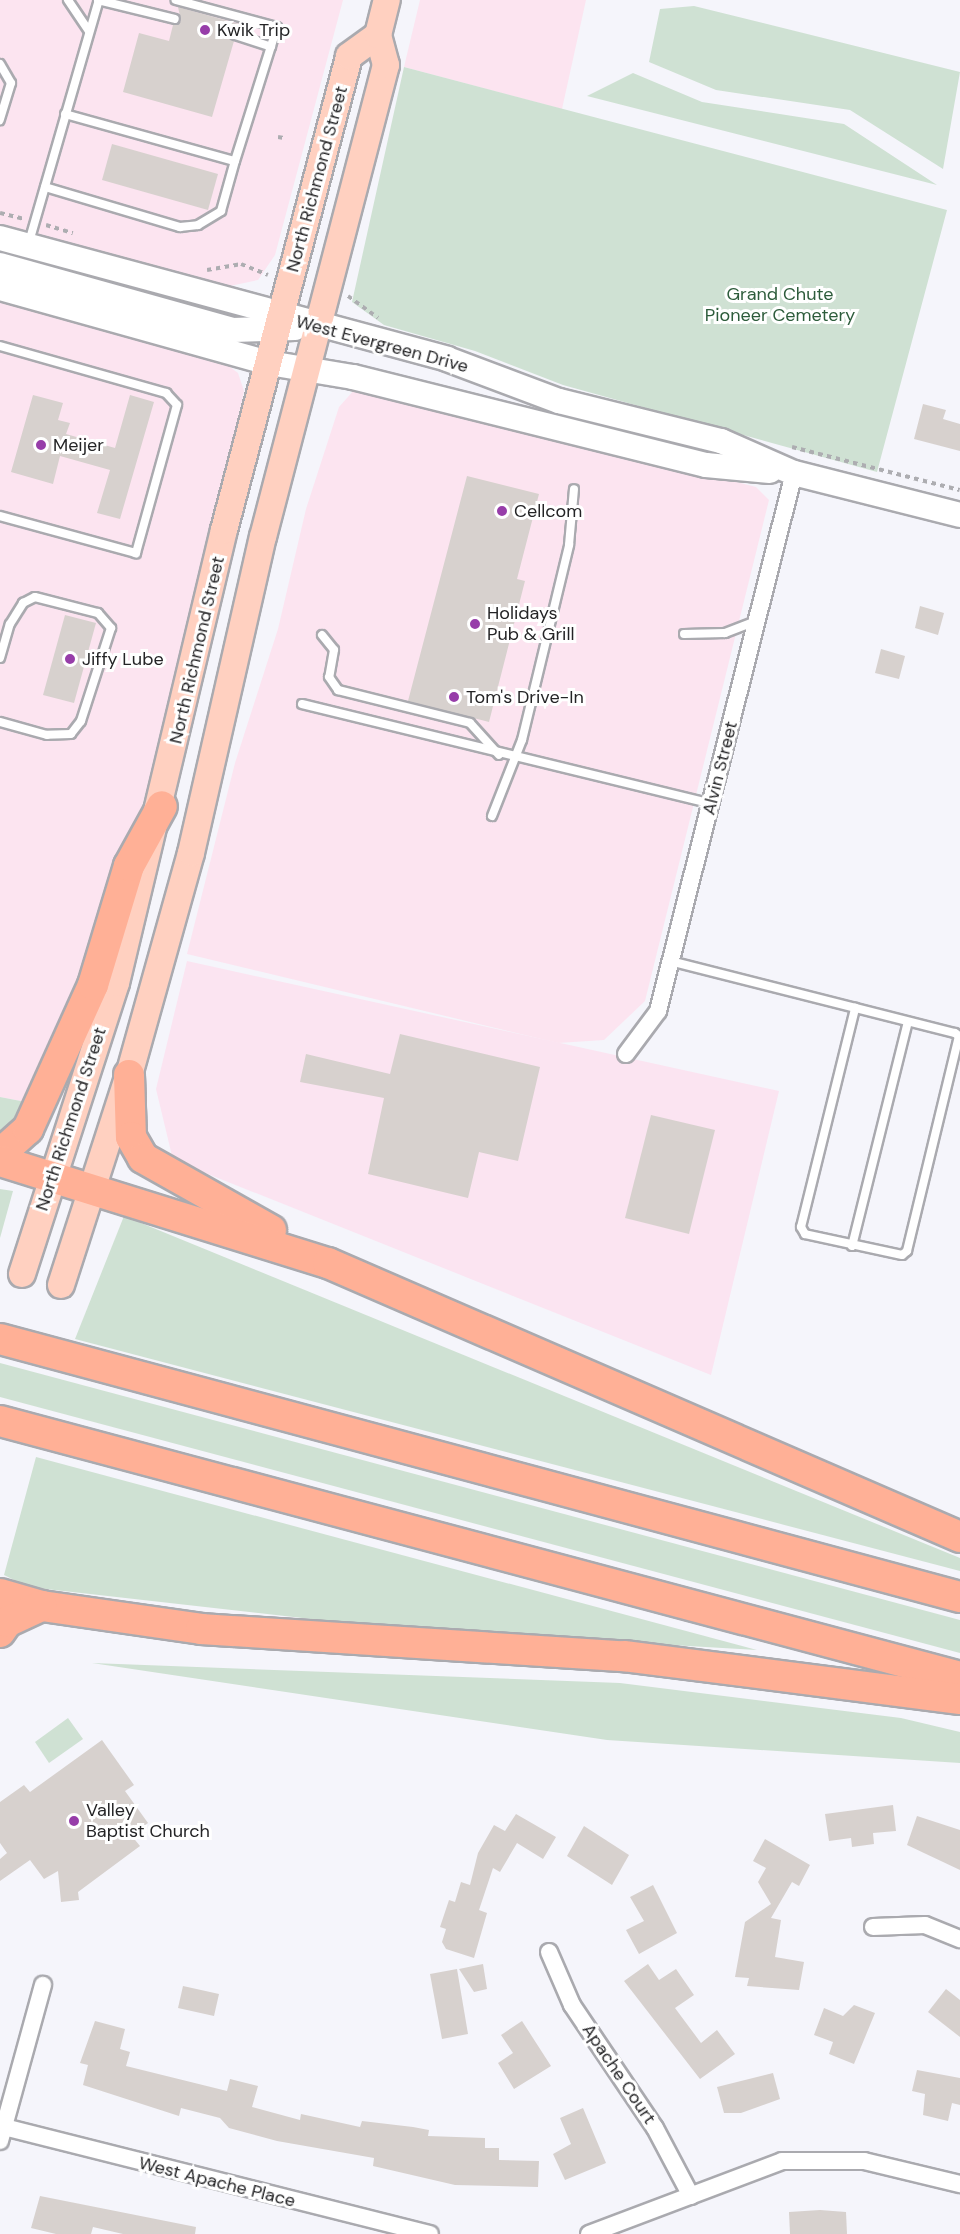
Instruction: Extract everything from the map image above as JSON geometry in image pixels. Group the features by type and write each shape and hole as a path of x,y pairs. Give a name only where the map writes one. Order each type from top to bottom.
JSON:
{"highway":[{"path":"0,1154 28,1129 93,985 129,866 162,806"},
{"path":"129,1075 130,1137 143,1158 328,1263"},
{"path":"0,1161 328,1263 960,1537"},
{"path":"0,1339 960,1597"},
{"path":"0,1421 960,1677"},
{"path":"0,1594 42,1606 257,1634 701,1663 960,1700"},
{"path":"0,1632 8,1622 42,1606"}],"main road":[{"name":"North Richmond Street","path":"61,1285 129,1075 190,853 308,364 386,65 378,35 387,0"},
{"name":"North Richmond Street","path":"22,1274 116,983 162,806 224,530 350,56 378,35"}],"street":[{"name":"West Evergreen Drive","path":"0,238 278,324 318,325 447,359 559,401 721,441 794,473"},
{"path":"0,265 233,330 278,324"},
{"name":"West Evergreen Drive","path":"0,288 269,363 308,364 706,465 794,473 960,515"},
{"path":"308,364 355,361 592,420 628,418"},
{"name":"Alvin Street","path":"626,1054 658,1011 794,473"},
{"path":"873,1927 926,1925 960,1939"},
{"name":"Apache Court","path":"549,1952 572,2005 656,2128 691,2196"},
{"path":"2,2134 43,1985"},
{"name":"West Apache Place","path":"2,2134 430,2234"},
{"path":"589,2234 691,2196 745,2171 807,2157 864,2161 960,2184"}],"lane":[{"path":"68,0 89,31"},
{"path":"28,246 99,0 175,19"},
{"path":"45,187 180,227 198,225 220,211 277,27 176,0"},
{"path":"235,35 271,47"},
{"path":"0,64 11,82 0,120"},
{"path":"65,114 235,161"},
{"path":"0,346 166,393 177,405 136,553 0,516"},
{"path":"492,816 516,759 569,545 574,489"},
{"path":"0,658 10,624 23,603 35,597 98,613 111,628 81,721 71,734 47,735 0,722"},
{"path":"684,634 725,633 757,621"},
{"path":"322,635 334,650 329,676 338,690 470,723 499,755"},
{"path":"302,704 499,755 711,804"},
{"path":"670,961 855,1008 959,1036 907,1251 893,1256 805,1234 801,1227 855,1008"},
{"path":"852,1246 908,1022"}],"path":[{"path":"278,137 284,138"},
{"path":"197,269 256,268 263,274"}],"shaded area":[{"path":"0,0 343,0 275,255 258,280 230,286 180,276 0,226"},
{"path":"420,0 586,0 562,109 404,67"},
{"path":"0,298 226,364 238,373 244,391 180,673 129,851 95,963 31,1103 0,1097"},
{"path":"355,389 448,407 756,487 769,500 645,1001 604,1040 558,1043 187,954 235,763 278,629 306,509 339,407"},
{"path":"187,961 779,1091 711,1375 173,1160 156,1089"}],"green space":[{"path":"694,6 960,72 943,169 850,110 716,90 649,62 660,9"},
{"name":"Grand Chute Pioneer Cemetery","path":"404,67 947,210 877,472 563,385 475,351 384,325 352,302"},
{"path":"633,73 702,102 844,124 937,185 587,96"},
{"path":"0,1097 31,1103 0,1140"},
{"path":"0,1189 13,1191 0,1238"},
{"path":"124,1216 960,1558 960,1571 75,1339"},
{"path":"0,1363 960,1620 960,1653 0,1397"},
{"path":"36,1457 757,1650 399,1629 28,1587 4,1575"},
{"path":"92,1663 620,1683 901,1718 960,1732 960,1763 607,1740"},
{"path":"68,1718 83,1739 49,1763 35,1742"}],"building":[{"name":"Kwik Trip","path":"178,7 239,24 229,34 234,41 212,117 123,92 139,33 169,41 173,25 181,21"},
{"path":"112,144 218,174 208,210 102,180"},
{"path":"33,395 63,403 58,420 70,423 66,434 115,448 130,395 154,402 120,519 97,513 110,470 60,456 53,484 11,472"},
{"path":"923,404 946,410 943,419 960,424 960,451 914,439"},
{"path":"467,476 539,494 517,579 525,581 489,722 408,701"},
{"path":"920,606 944,613 938,635 915,628"},
{"name":"Jiffy Lube","path":"65,615 96,623 74,703 43,695"},
{"path":"881,649 905,656 899,679 875,673"},
{"path":"400,1034 540,1067 518,1161 479,1152 468,1198 368,1174 384,1098 300,1082 306,1054 390,1074"},
{"path":"651,1115 715,1130 689,1234 625,1218"},
{"name":"Valley Baptist Church","path":"102,1740 134,1785 125,1791 148,1823 131,1835 140,1846 78,1892 79,1900 61,1902 58,1871 44,1879 30,1860 0,1881 0,1859 7,1853 0,1843 0,1802 24,1785 30,1792"},
{"path":"893,1805 896,1831 873,1833 874,1844 852,1847 851,1838 829,1841 825,1814"},
{"path":"516,1814 556,1837 543,1859 517,1843 500,1872 493,1868 479,1910 487,1913 474,1958 446,1949 442,1942 446,1929 440,1927 449,1900 455,1902 461,1882 470,1885 478,1853 494,1825 505,1831"},
{"path":"917,1816 960,1830 960,1870 907,1845"},
{"path":"584,1826 629,1855 612,1885 567,1856"},
{"path":"765,1839 810,1865 799,1886 792,1882 771,1918 781,1920 775,1957 804,1962 799,1990 747,1986 749,1978 735,1977 745,1922 771,1904 758,1882 766,1868 753,1861"},
{"path":"653,1885 677,1933 639,1954 626,1930 644,1921 630,1897"},
{"path":"483,1964 487,1989 474,1992 459,1969"},
{"path":"648,1964 659,1980 676,1969 694,1995 675,2008 701,2043 717,2030 735,2054 700,2079 624,1981"},
{"path":"457,1969 468,2034 442,2039 430,1974"},
{"path":"183,1986 219,1994 214,2016 178,2008"},
{"path":"946,1989 960,2000 960,2037 928,2012"},
{"path":"854,2005 875,2013 854,2064 829,2054 833,2042 814,2035 824,2008 843,2016"},
{"path":"95,2021 125,2029 120,2049 130,2052 126,2066 227,2091 230,2079 258,2086 252,2107 300,2120 301,2114 360,2127 362,2121 413,2127 429,2130 428,2136 485,2138 485,2148 499,2148 499,2160 539,2161 538,2187 455,2185 373,2166 374,2158 277,2141 229,2128 220,2118 181,2108 179,2116 83,2085 88,2065 80,2063"},
{"path":"522,2021 551,2066 514,2089 498,2063 513,2053 501,2035"},
{"path":"917,2070 960,2078 960,2105 952,2103 948,2121 923,2115 925,2094 912,2091"},
{"path":"773,2073 780,2099 741,2113 724,2113 717,2087"},
{"path":"583,2108 606,2163 565,2180 553,2154 571,2144 560,2118"},
{"path":"40,2196 196,2227 195,2234 123,2234 93,2227 91,2234 56,2234 31,2228"},
{"path":"820,2210 846,2212 847,2234 790,2234 789,2212"}],"place":[{"name":"Kwik Trip","path":"205,30"},
{"name":"Meijer","path":"41,445"},
{"name":"Cellcom","path":"502,511"},
{"name":"Holidays Pub & Grill","path":"475,624"},
{"name":"Jiffy Lube","path":"70,659"},
{"name":"Tom's Drive-In","path":"454,697"},
{"name":"Valley Baptist Church","path":"74,1821"}]}
